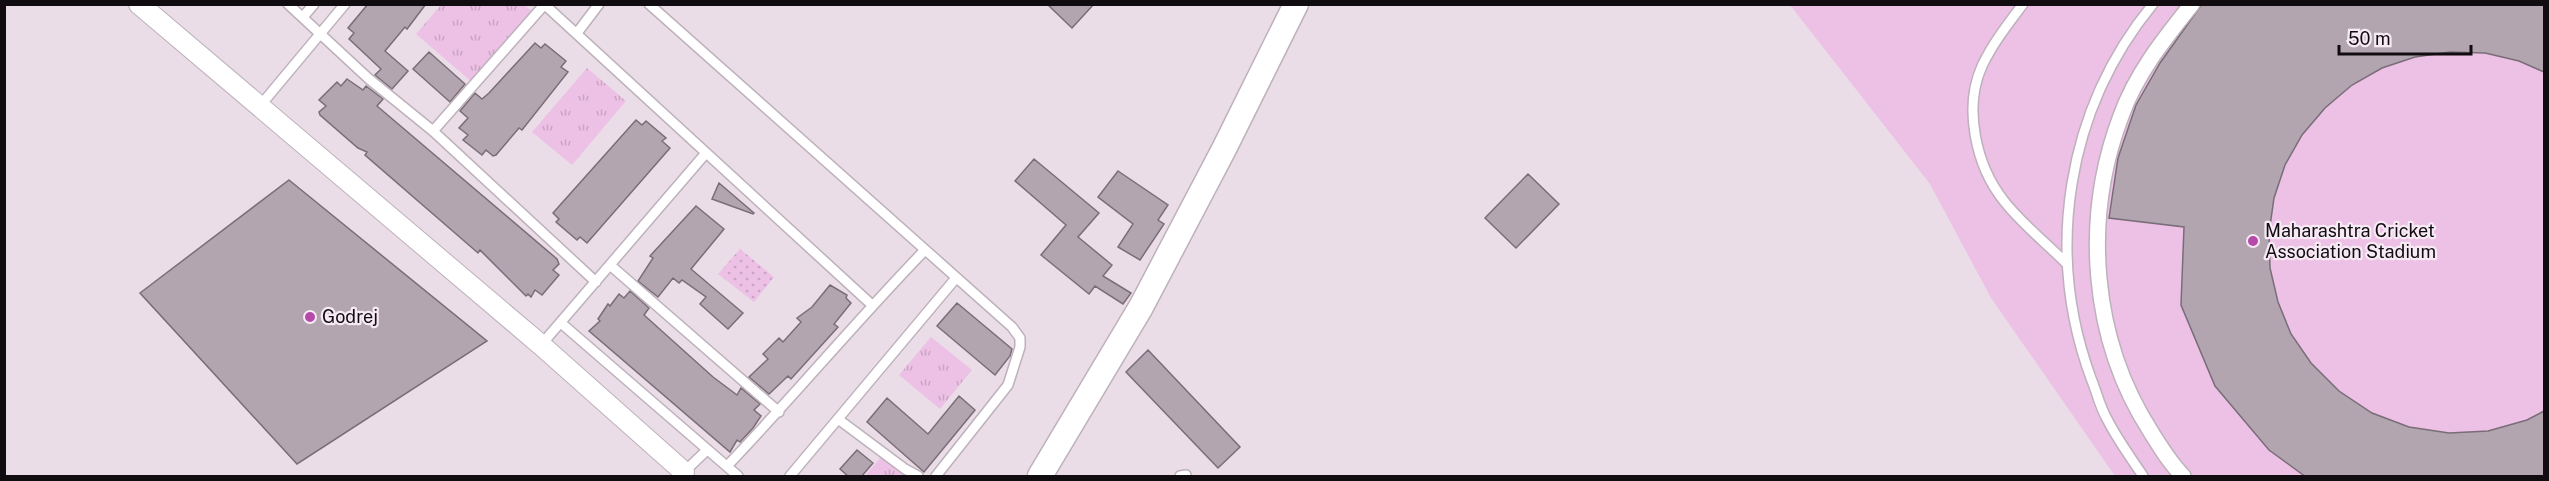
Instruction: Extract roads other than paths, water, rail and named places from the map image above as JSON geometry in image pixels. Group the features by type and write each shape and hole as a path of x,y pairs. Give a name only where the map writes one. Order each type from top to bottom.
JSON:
{"street":[{"path":"139,4 261,106 458,277 542,345 684,472"},
{"path":"1040,477 1141,307 1224,150 1296,4"},
{"path":"2183,477 2173,467 2133,404 2107,335 2096,261 2101,187 2121,115 2155,49 2192,4"}],"lane":[{"path":"288,4 369,79 433,131 596,282"},
{"path":"303,17 314,4"},
{"path":"261,106 345,4"},
{"path":"577,33 599,4"},
{"path":"649,4 1012,327 1020,338 1020,347 1008,385 936,477"},
{"path":"2023,4 1998,36 1981,68 1972,114 1981,160 2003,200 2066,263"},
{"path":"2143,477 2106,418 2078,342 2066,263 2071,182 2092,104 2130,32 2152,4"},
{"path":"433,131 544,5 872,305"},
{"path":"542,345 706,153"},
{"path":"727,466 779,412 872,305 926,250"},
{"path":"610,265 779,412"},
{"path":"790,477 956,278"},
{"path":"561,322 738,477"},
{"path":"838,419 905,470 918,477"},
{"path":"684,472 707,450"}],"place":[{"name":"Maharashtra Cricket Association Stadium","path":"2253,241"},
{"name":"Godrej","path":"310,317"}]}
